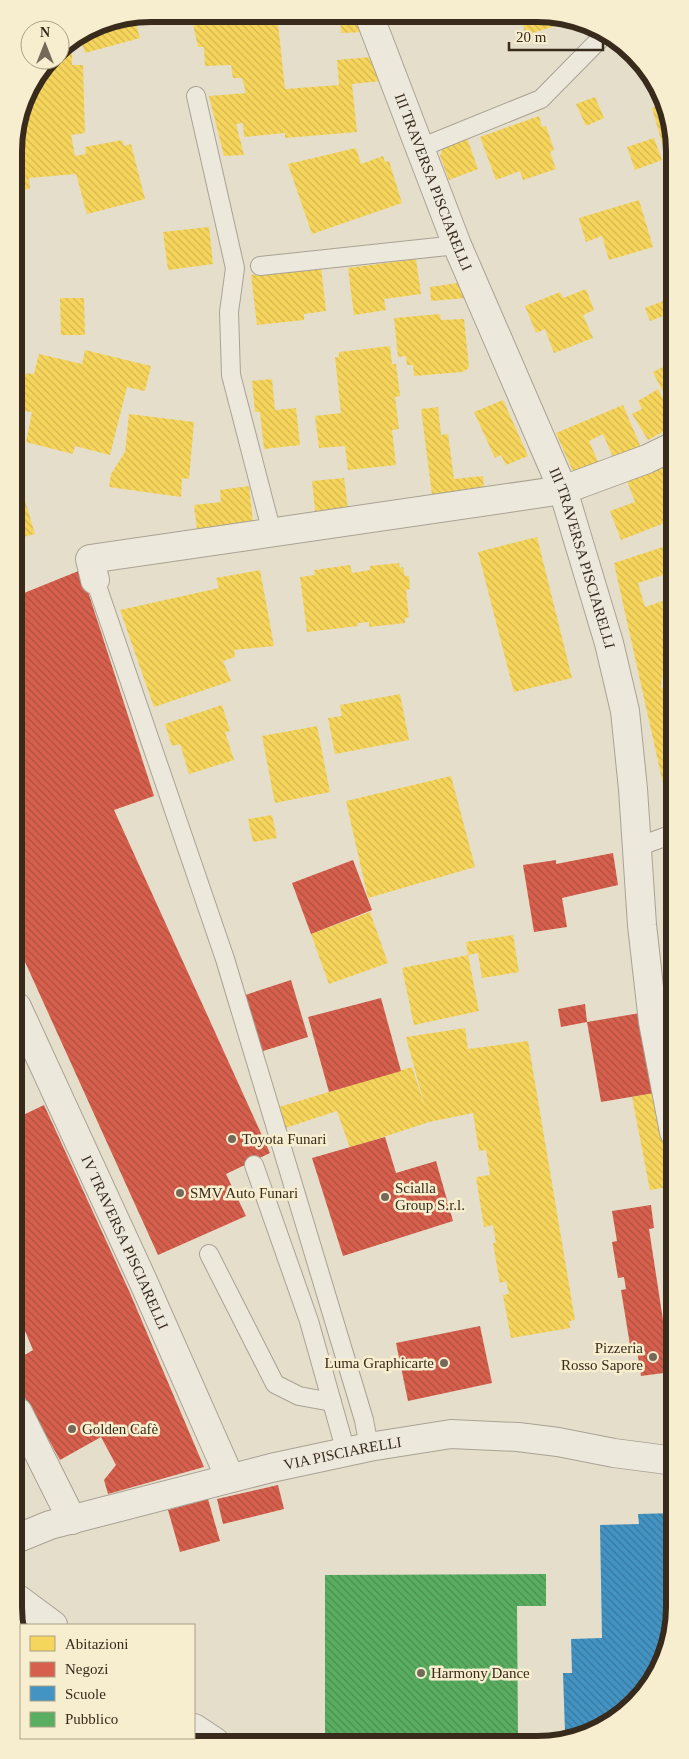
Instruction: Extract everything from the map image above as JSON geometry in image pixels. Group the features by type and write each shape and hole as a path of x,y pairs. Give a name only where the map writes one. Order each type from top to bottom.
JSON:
{"street":[{"name":"III TRAVERSA PISCIARELLI","path":"372,22 457,245 563,490 608,643 625,711 653,1022 666,1090"},
{"path":"95,580 90,559 563,490 647,459 666,450"},
{"name":"IV TRAVERSA PISCIARELLI","path":"22,1021 143,1281 230,1478"},
{"path":"22,1420 72,1520"},
{"name":"VIA PISCIARELLI","path":"22,1536 50,1525 230,1478 358,1449 451,1434 558,1442 614,1453 666,1459"},
{"path":"22,1602 52,1624"},
{"path":"195,1729 205,1736"}],"lane":[{"path":"420,148 541,99 600,39"},
{"path":"196,96 235,268 229,312 231,375 272,533"},
{"path":"260,266 457,245"},
{"path":"95,580 225,959 364,1420 358,1449"},
{"path":"637,847 666,837"},
{"path":"254,1165 309,1321 332,1402 358,1449"},
{"path":"209,1254 275,1384 299,1396 332,1402"}],"building: Abitazioni":[{"path":"359,22 363,32 341,33 340,23"},
{"path":"522,22 560,25 526,35"},
{"path":"193,23 278,23 285,89 339,85 337,60 371,57 381,81 352,84 357,132 285,138 285,133 244,137 243,123 236,124 244,155 224,156 209,96 246,93 242,78 233,78 231,65 205,66 204,47 198,47"},
{"path":"136,24 140,38 85,53 82,43 87,40 110,29"},
{"path":"72,50 72,65 83,65 85,133 71,135 75,156 86,154 85,147 122,140 124,146 131,144 145,199 87,214 76,174 29,178 30,189 23,189 23,143 32,102 51,70 70,70 70,51"},
{"path":"595,97 604,118 586,126 576,104"},
{"path":"658,106 662,118 665,134 666,149 664,150 652,108"},
{"path":"539,116 542,127 546,126 554,150 550,152 556,169 523,180 520,171 496,180 480,137"},
{"path":"467,138 478,169 449,180 440,156 443,147"},
{"path":"654,138 662,160 635,170 627,147"},
{"path":"356,148 361,164 383,156 385,162 389,161 402,203 312,234 288,164"},
{"path":"639,200 653,247 609,260 602,236 586,242 579,218"},
{"path":"209,227 213,264 168,270 163,232"},
{"path":"416,259 421,294 384,299 386,310 354,315 348,268"},
{"path":"321,267 326,311 304,314 304,320 257,325 251,275"},
{"path":"458,283 465,298 431,301 430,287"},
{"path":"586,289 594,310 583,315 593,338 554,353 545,329 536,333 525,306 560,292 563,298"},
{"path":"60,298 84,298 85,335 61,335"},
{"path":"666,300 666,315 650,321 645,308"},
{"path":"440,314 441,320 464,319 469,368 462,372 414,376 413,365 407,365 406,356 398,357 394,318"},
{"path":"390,346 392,364 396,364 400,396 395,397 399,429 392,430 396,465 348,470 345,446 319,448 315,416 341,413 335,357 339,357 339,352"},
{"path":"85,350 151,366 145,391 127,387 110,455 75,446 73,454 26,442 32,412 23,411 23,373 34,374 39,354 82,364"},
{"path":"666,366 665,396 653,372"},
{"path":"272,379 275,410 296,408 300,445 264,449 260,412 255,412 252,381"},
{"path":"658,389 666,404 666,430 648,440 632,414 642,409 638,401"},
{"path":"503,400 528,456 506,465 501,455 495,458 474,412"},
{"path":"623,405 642,450 615,462 603,434 589,441 600,466 575,476 556,433"},
{"path":"438,407 441,435 448,434 454,479 483,476 484,489 432,495 421,409"},
{"path":"129,414 194,422 189,479 182,478 181,497 109,487 111,474 125,452"},
{"path":"665,464 666,522 621,540 610,511 635,502 626,478"},
{"path":"344,478 349,516 316,520 312,481"},
{"path":"249,486 253,522 198,537 194,505 221,502 220,490"},
{"path":"23,493 35,534 23,537"},
{"path":"537,537 572,678 514,692 478,552"},
{"path":"666,546 666,574 638,583 645,607 666,600 666,650 661,688 666,686 666,797 614,563"},
{"path":"399,563 400,568 403,567 405,576 409,576 410,589 406,590 409,617 405,618 405,623 369,627 369,622 358,623 358,626 307,632 300,577 315,575 314,570 350,565 352,573 370,570 370,566"},
{"path":"260,570 274,646 234,650 235,657 223,661 231,681 154,707 120,610 219,588 216,578"},
{"path":"400,694 409,740 335,754 328,718 342,716 340,705"},
{"path":"222,705 230,731 225,732 234,760 189,774 180,744 172,746 165,724"},
{"path":"317,726 330,792 275,803 262,736"},
{"path":"451,776 475,867 368,898 346,801"},
{"path":"272,815 277,838 253,842 248,819"},
{"path":"370,912 388,963 329,984 311,934"},
{"path":"513,935 519,972 482,978 478,953 468,955 466,942"},
{"path":"468,955 479,1011 414,1025 402,968"},
{"path":"465,1028 468,1049 528,1041 575,1320 569,1321 570,1328 511,1338 503,1295 509,1294 506,1281 500,1283 493,1243 496,1243 493,1225 484,1227 476,1177 490,1175 486,1150 479,1151 473,1113 429,1122 350,1148 337,1111 285,1128 279,1107 412,1067 425,1107 406,1037"},
{"path":"662,1091 666,1113 666,1187 650,1190 632,1097"}],"building: Negozi":[{"path":"81,570 154,796 114,810 270,1153 226,1174 246,1216 158,1255 22,956 23,594"},
{"path":"613,853 618,885 562,898 567,927 534,932 523,865 556,860 556,864"},
{"path":"353,860 372,910 311,934 292,883"},
{"path":"291,980 308,1037 260,1052 242,996"},
{"path":"381,998 401,1071 329,1092 308,1017"},
{"path":"585,1004 587,1022 561,1027 558,1009"},
{"path":"646,1012 654,1093 601,1102 587,1022"},
{"path":"44,1105 130,1293 204,1467 108,1494 104,1480 116,1465 101,1437 60,1460 22,1392 22,1356 33,1350 22,1324 22,1115"},
{"name":"Scialla Group S.r.l.","path":"385,1137 396,1173 436,1161 453,1221 343,1256 312,1158"},
{"path":"651,1205 654,1228 649,1229 666,1340 666,1373 641,1376 637,1350 631,1351 621,1290 626,1289 624,1277 618,1278 612,1242 617,1241 612,1211"},
{"name":"Luma Graphicarte","path":"480,1326 492,1383 408,1401 396,1343"},
{"path":"278,1485 284,1509 223,1524 217,1499"},
{"path":"208,1499 220,1541 180,1552 168,1510"}],"building: Scuole":[{"path":"666,1513 666,1616 657,1657 635,1693 616,1710 587,1727 565,1732 563,1673 572,1673 571,1639 602,1638 600,1525 639,1524 638,1514"}],"building: Pubblico":[{"name":"Harmony Dance","path":"546,1574 546,1606 517,1606 518,1736 325,1736 325,1575"}],"place":[{"name":"Toyota Funari","path":"232,1139"},
{"name":"SMV Auto Funari","path":"180,1193"},
{"name":"Scialla Group S.r.l.","path":"385,1197"},
{"name":"Pizzeria Rosso Sapore","path":"653,1357"},
{"name":"Luma Graphicarte","path":"444,1363"},
{"name":"Golden Cafè","path":"72,1429"},
{"name":"Harmony Dance","path":"421,1673"}]}
